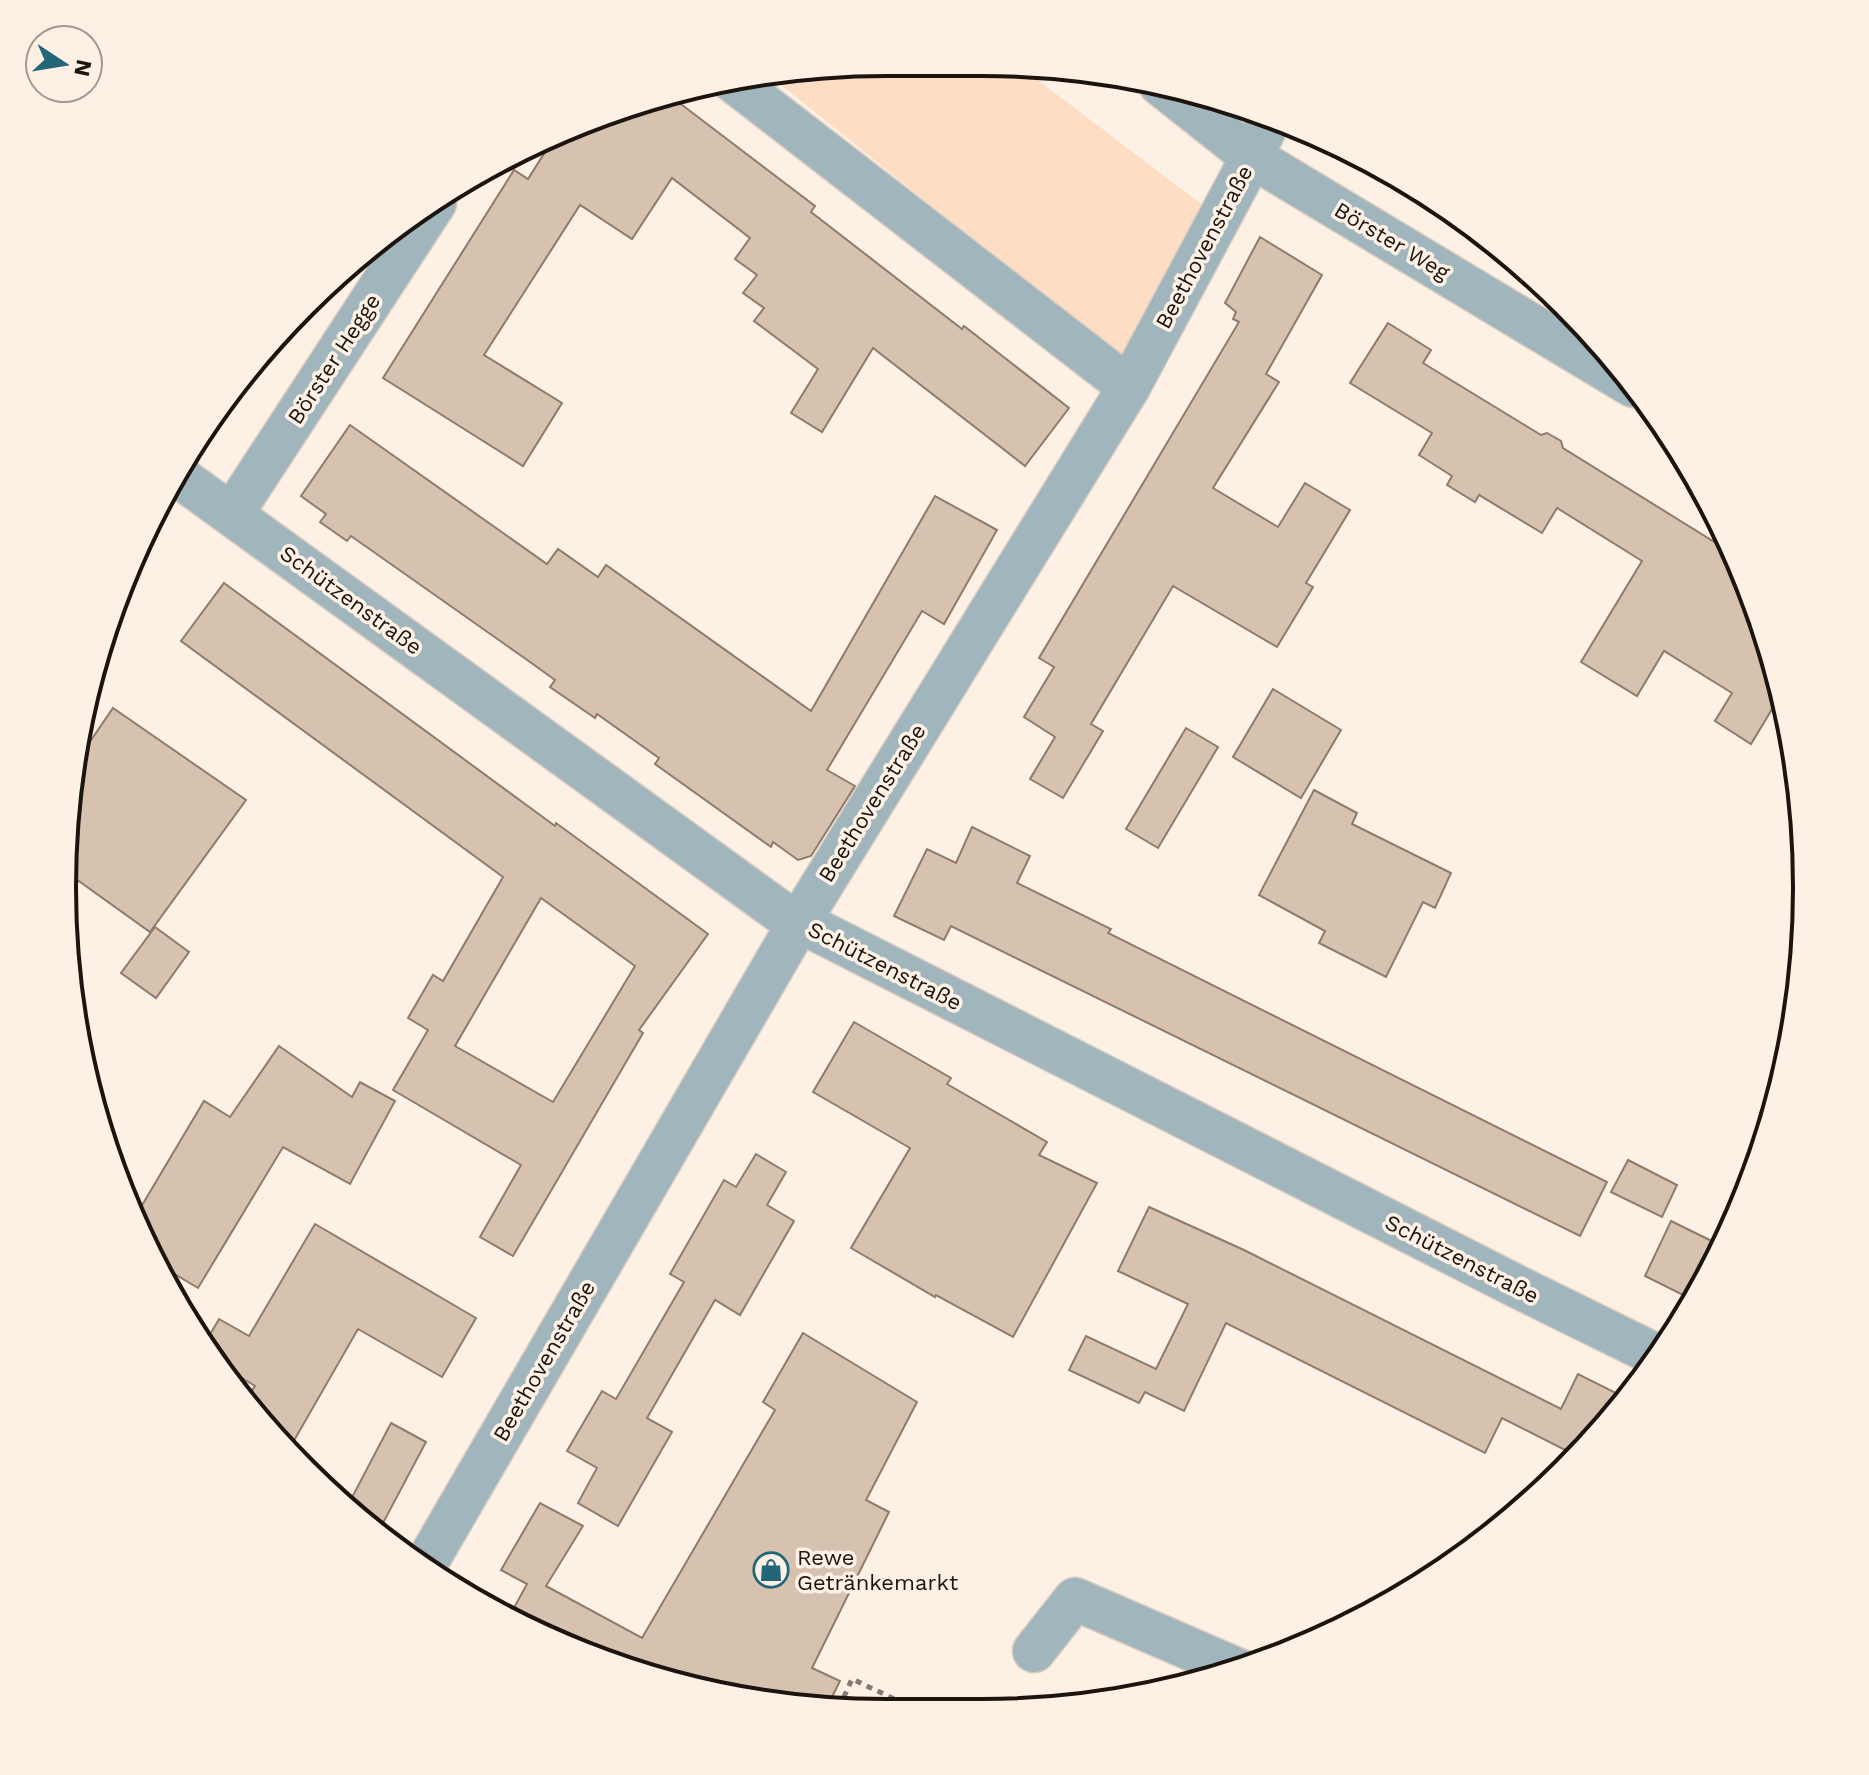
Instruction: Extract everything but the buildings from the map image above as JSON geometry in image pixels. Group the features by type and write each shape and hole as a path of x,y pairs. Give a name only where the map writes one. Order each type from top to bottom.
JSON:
{"street":[{"path":"744,89 1129,387"},
{"name":"Börster Weg","path":"1182,102 1252,157 1607,370"},
{"name":"Beethovenstraße","path":"430,1557 799,922 1129,387 1265,128"},
{"name":"Börster Hegge","path":"232,514 421,224"},
{"name":"Schützenstraße","path":"186,481 779,911 1647,1351"},
{"path":"1034,1651 1075,1599 1221,1662"}],"path":[{"path":"844,1697 852,1679 894,1699"}],"shaded area":[{"path":"888,76 1035,78 1205,207 1123,360 779,83"}],"place":[{"name":"Rewe Getränkemarkt","path":"771,1570"}]}
